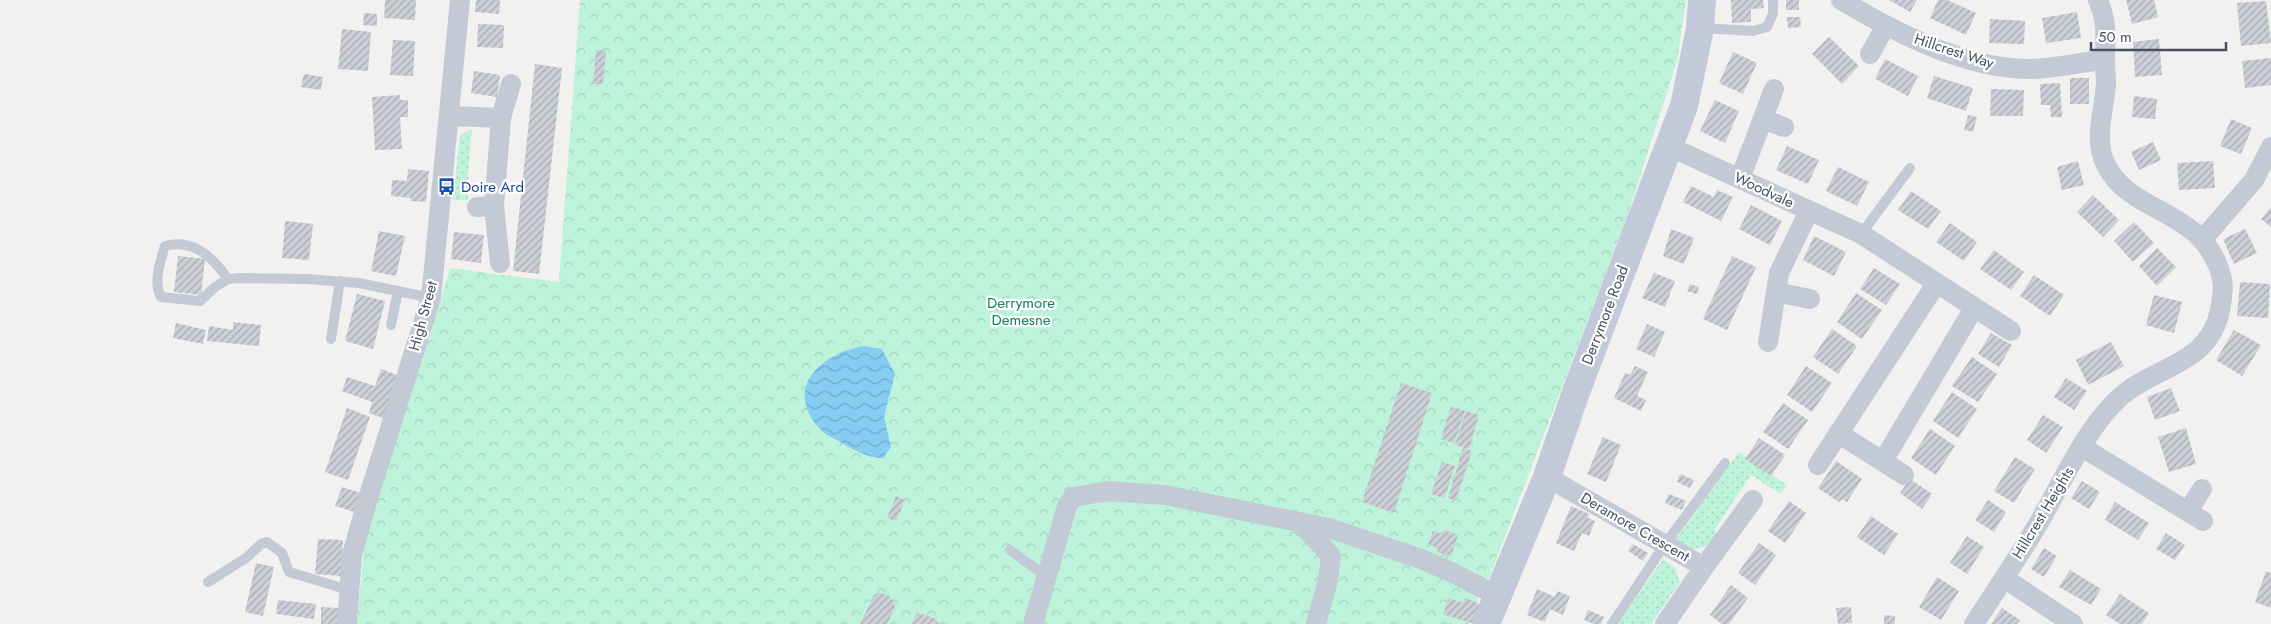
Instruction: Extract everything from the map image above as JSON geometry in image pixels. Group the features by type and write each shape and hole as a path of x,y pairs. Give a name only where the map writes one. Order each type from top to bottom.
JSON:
{"main road":[{"name":"Derrymore Road","path":"1486,624 1547,477 1576,392 1684,106 1700,28 1702,0"}],"street":[{"name":"High Street","path":"347,624 352,555 431,298 460,0"},
{"name":"Hillcrest Way","path":"1841,0 1885,27 1961,57 2003,67 2034,69 2105,60"},
{"name":"Hillcrest Heights","path":"1974,624 2004,578 2093,430 2118,400 2144,380 2189,358 2208,340 2218,323 2222,300 2222,279 2212,255 2202,240 2189,226 2134,195 2120,184 2106,166 2099,142 2106,84 2107,32 2098,0"},
{"path":"1870,54 1885,27"},
{"path":"500,263 486,207 501,118 511,84"},
{"path":"1740,179 1774,89"},
{"path":"450,116 501,118"},
{"path":"1763,119 1784,127"},
{"name":"Woodvale","path":"1668,146 1862,234 1892,252 1936,284 2011,330"},
{"path":"2202,240 2250,185 2261,169 2271,147"},
{"path":"1768,342 1780,273 1809,211"},
{"path":"1818,465 1936,284"},
{"path":"1776,292 1810,299"},
{"path":"1883,461 1974,308"},
{"path":"1838,432 1904,475"},
{"path":"2082,447 2196,516 2202,489"},
{"name":"Deramore Crescent","path":"1547,477 1704,567 1753,500"},
{"path":"1033,624 1067,506 1072,497 1108,492 1165,495 1329,528 1421,559 1498,596"},
{"path":"1300,522 1330,556 1328,580 1316,624"},
{"path":"1665,624 1704,567"},
{"path":"2004,578 2074,624"}],"lane":[{"path":"1700,28 1753,31 1767,27 1773,14 1773,0"},
{"path":"1862,234 1910,168"},
{"path":"228,279 213,259 196,247 173,244 165,246 160,262 156,288 161,297 200,301 215,287 228,279 306,279 340,281 431,298"},
{"path":"331,339 340,281"},
{"path":"391,325 398,291"},
{"path":"1612,624 1665,544 1725,462"},
{"path":"208,582 246,558 261,544 267,542 282,553 289,572 349,590"},
{"path":"1010,550 1046,576"}],"green space":[{"name":"Derrymore Demesne","path":"580,0 1686,0 1677,61 1626,220 1489,578 1482,582 1477,597 1478,603 1468,624 357,624 366,525 432,330 450,268 559,282"},
{"path":"472,129 468,173 468,200 453,200 460,135"},
{"path":"1739,452 1787,485 1780,494 1751,475 1715,529 1718,535 1710,545 1689,550 1675,540"},
{"path":"1663,559 1675,568 1680,582 1651,624 1618,624"}],"water":[{"path":"864,346 882,349 895,374 884,417 891,447 883,458 861,453 823,432 810,415 805,400 806,387 811,375 821,365 848,350"}],"building":[{"path":"385,0 416,0 415,20 384,18"},
{"path":"476,0 500,0 499,14 475,12"},
{"path":"1731,0 1763,0 1764,8 1751,9 1751,22 1732,23"},
{"path":"1786,0 1799,0 1799,10 1786,10"},
{"path":"1889,0 1917,0 1910,12"},
{"path":"1938,0 1947,0 1976,13 1966,35 1930,18"},
{"path":"2126,0 2154,0 2158,17 2132,24"},
{"path":"2266,1 2271,43 2241,46 2237,3"},
{"path":"2077,12 2081,38 2046,43 2042,18"},
{"path":"364,13 377,14 377,26 363,25"},
{"path":"1787,17 1800,17 1801,27 1788,28"},
{"path":"1990,19 2025,21 2024,44 1989,43"},
{"path":"478,24 504,25 503,48 477,47"},
{"path":"342,29 371,32 368,71 338,69"},
{"path":"1829,37 1859,66 1842,84 1812,54"},
{"path":"2159,39 2162,75 2135,77 2133,42"},
{"path":"393,40 415,41 413,76 390,75"},
{"path":"596,50 606,51 603,84 593,84"},
{"path":"1733,52 1757,63 1743,94 1719,83"},
{"path":"2271,58 2271,85 2245,88 2242,61"},
{"path":"1885,59 1918,76 1908,96 1875,79"},
{"path":"535,64 562,68 539,274 513,271"},
{"path":"474,71 500,75 497,97 471,93"},
{"path":"304,74 323,77 321,90 301,87"},
{"path":"1934,76 1973,88 1966,111 1927,98"},
{"path":"2070,78 2089,78 2089,104 2070,104"},
{"path":"2060,83 2062,117 2051,117 2050,105 2041,105 2040,84"},
{"path":"1991,89 2024,90 2023,116 1990,116"},
{"path":"400,95 400,100 408,100 408,117 400,117 402,149 375,150 372,97"},
{"path":"2134,96 2157,99 2155,119 2132,117"},
{"path":"1715,100 1739,111 1725,143 1700,131"},
{"path":"1968,115 1977,117 1973,132 1964,130"},
{"path":"2231,119 2252,128 2241,154 2220,146"},
{"path":"2153,142 2161,160 2139,170 2131,152"},
{"path":"1787,146 1819,160 1808,184 1776,170"},
{"path":"2078,161 2084,185 2062,190 2057,167"},
{"path":"2213,161 2215,188 2179,190 2177,163"},
{"path":"1838,167 1869,182 1857,206 1826,191"},
{"path":"408,169 429,171 426,202 410,201 411,198 391,196 392,180 407,181"},
{"path":"1691,186 1714,197 1717,190 1733,197 1721,221 1683,202"},
{"path":"1911,191 1941,211 1928,229 1898,210"},
{"path":"2093,195 2119,220 2103,237 2077,212"},
{"path":"1751,205 1782,221 1770,245 1739,229"},
{"path":"2271,207 2271,227 2261,219"},
{"path":"285,221 313,224 309,260 282,258"},
{"path":"2134,222 2154,243 2133,262 2114,241"},
{"path":"1950,223 1977,242 1964,261 1936,242"},
{"path":"1671,229 1694,238 1684,264 1663,256"},
{"path":"2245,229 2257,253 2234,264 2223,239"},
{"path":"379,231 405,236 396,276 371,271"},
{"path":"454,232 484,235 481,263 451,259"},
{"path":"1814,236 1846,252 1834,276 1803,260"},
{"path":"2157,248 2176,267 2157,286 2139,266"},
{"path":"1994,250 2024,272 2011,290 1980,269"},
{"path":"178,256 205,259 201,295 174,292"},
{"path":"1732,256 1756,267 1727,330 1703,319"},
{"path":"1874,268 1900,284 1886,305 1860,289"},
{"path":"1654,273 1675,281 1665,307 1642,298"},
{"path":"2034,275 2064,295 2050,316 2020,296"},
{"path":"2240,282 2270,284 2268,318 2237,316"},
{"path":"1690,284 1699,287 1697,294 1687,291"},
{"path":"1856,293 1882,310 1862,339 1837,322"},
{"path":"357,294 385,301 373,349 345,341"},
{"path":"2154,295 2182,302 2174,333 2146,325"},
{"path":"233,322 261,325 259,346 207,341 209,326 233,330"},
{"path":"176,323 206,330 203,344 173,338"},
{"path":"1647,324 1665,332 1654,357 1636,349"},
{"path":"1832,329 1857,346 1838,374 1813,357"},
{"path":"2234,330 2261,345 2242,376 2216,360"},
{"path":"1991,333 2012,345 1999,367 1978,354"},
{"path":"2111,342 2124,366 2088,385 2076,360"},
{"path":"1972,357 1997,374 1978,402 1952,386"},
{"path":"1635,366 1648,372 1637,396 1646,400 1641,411 1614,398 1625,373 1630,375"},
{"path":"1806,366 1832,383 1812,412 1787,395"},
{"path":"381,369 400,376 386,419 369,413 372,402 342,391 347,377 375,386"},
{"path":"2066,378 2087,391 2074,410 2054,397"},
{"path":"1401,383 1432,393 1394,513 1362,502"},
{"path":"2171,388 2180,411 2155,420 2147,397"},
{"path":"1952,392 1977,409 1958,438 1933,421"},
{"path":"1783,403 1808,420 1788,449 1763,432"},
{"path":"1451,407 1465,411 1454,443 1441,439"},
{"path":"347,408 370,417 348,480 325,472"},
{"path":"1466,411 1479,415 1469,449 1455,445"},
{"path":"2043,415 2063,427 2046,453 2027,440"},
{"path":"2186,428 2196,464 2169,472 2158,437"},
{"path":"1930,429 1955,446 1936,475 1911,458"},
{"path":"1603,437 1621,445 1606,482 1587,474"},
{"path":"1759,438 1785,455 1771,476 1745,459"},
{"path":"1463,448 1472,451 1456,501 1448,498"},
{"path":"2015,457 2035,469 2014,503 1994,491"},
{"path":"1836,461 1862,479 1847,502 1842,499 1839,502 1818,488"},
{"path":"1442,462 1455,466 1444,498 1431,494"},
{"path":"1680,474 1694,480 1690,488 1677,482"},
{"path":"1910,479 1932,494 1922,509 1900,493"},
{"path":"2082,481 2100,492 2089,509 2071,498"},
{"path":"342,487 364,494 358,513 335,506"},
{"path":"1669,494 1686,501 1682,510 1665,503"},
{"path":"896,496 905,500 896,521 887,518"},
{"path":"1988,500 2006,512 1994,532 1975,520"},
{"path":"1789,501 1806,513 1785,543 1768,531"},
{"path":"2115,502 2149,523 2138,540 2105,520"},
{"path":"1571,506 1589,514 1588,518 1595,521 1589,536 1582,533 1574,551 1556,543"},
{"path":"1871,516 1898,534 1884,555 1857,537"},
{"path":"1444,530 1458,535 1451,556 1437,552 1438,548 1428,544 1433,531 1442,534"},
{"path":"2166,533 2185,545 2175,560 2156,549"},
{"path":"1967,536 1984,547 1967,574 1950,563"},
{"path":"318,539 343,540 341,576 315,574"},
{"path":"1759,543 1776,555 1755,585 1738,573"},
{"path":"1633,544 1648,553 1643,561 1628,551"},
{"path":"2044,548 2057,556 2044,577 2031,569"},
{"path":"256,563 274,567 263,616 245,612"},
{"path":"2070,570 2101,589 2091,605 2059,587"},
{"path":"2266,571 2271,573 2271,608 2255,602"},
{"path":"1937,577 1959,591 1941,620 1919,607"},
{"path":"1731,585 1748,598 1729,624 1722,624 1710,615"},
{"path":"1537,589 1555,597 1557,591 1570,596 1563,615 1550,609 1545,622 1527,615"},
{"path":"878,593 888,595 894,602 895,608 887,624 860,624 874,595"},
{"path":"2120,594 2149,613 2142,624 2120,624 2106,615"},
{"path":"1449,598 1463,603 1465,598 1481,605 1474,624 1443,614"},
{"path":"278,600 316,604 314,619 276,614"},
{"path":"321,607 339,608 338,624 321,624"},
{"path":"1851,607 1852,623 1838,624 1836,608"},
{"path":"2002,608 2020,620 2017,624 1991,624"},
{"path":"1588,610 1604,617 1601,624 1594,624 1584,620"},
{"path":"917,613 934,618 940,624 911,624"},
{"path":"1884,615 1895,616 1895,624 1884,624"}],"place":[{"name":"Doire Ard","path":"447,187"}]}
